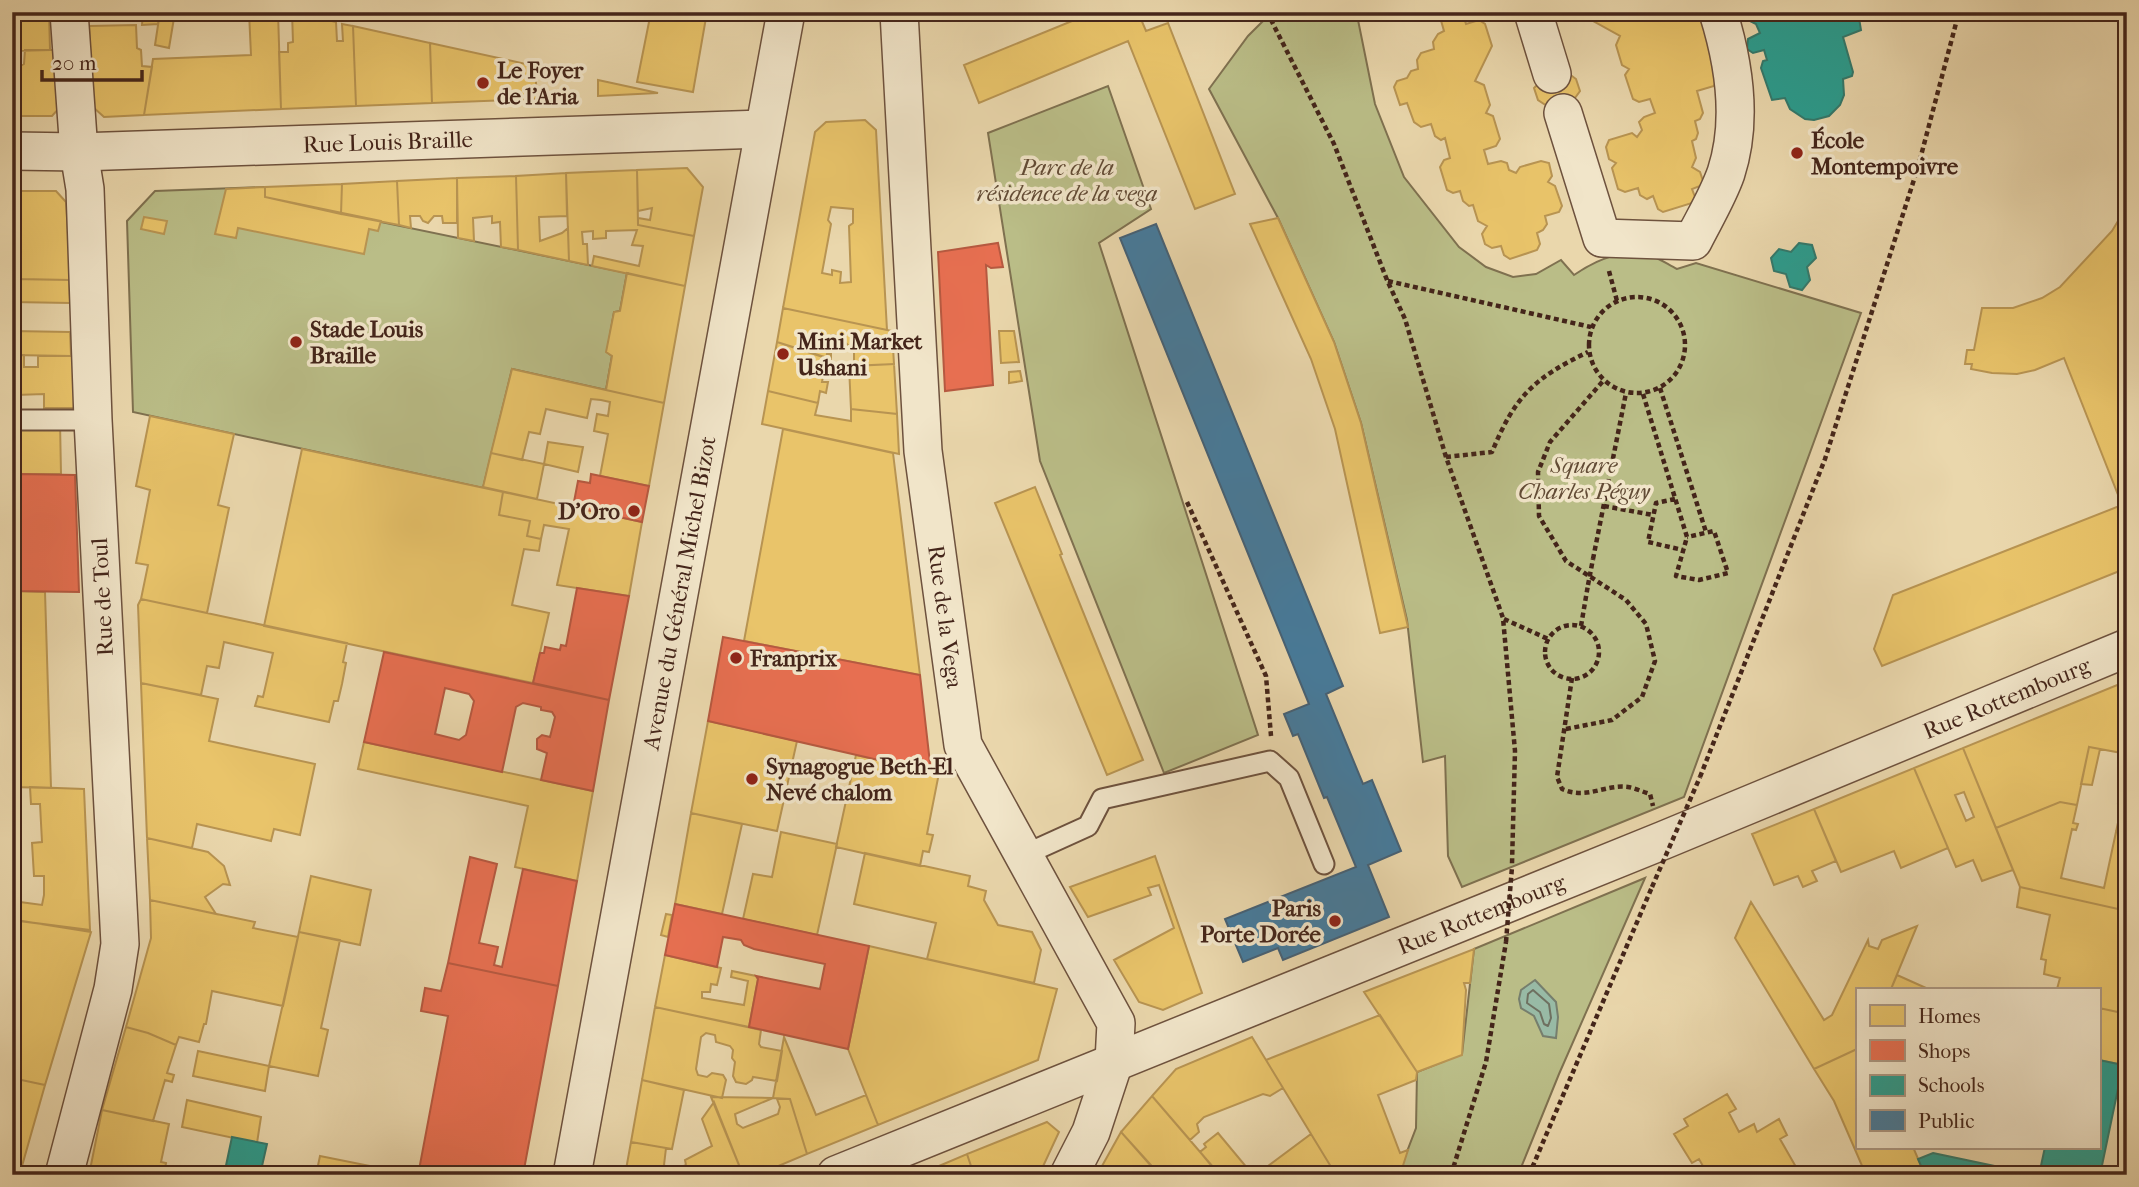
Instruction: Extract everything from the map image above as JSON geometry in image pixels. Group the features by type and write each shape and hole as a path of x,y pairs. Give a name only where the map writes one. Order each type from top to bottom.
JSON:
{"street":[{"name":"Rue de Toul","path":"64,1175 113,989 120,944 93,420 85,189 79,152 69,12"},
{"name":"Avenue du Général Michel Bizot","path":"572,1175 786,12"},
{"name":"Rue de la Vega","path":"899,12 923,451 963,745 1116,1023 1114,1062 1091,1132 1069,1175"},
{"path":"1533,12 1552,74"},
{"path":"1563,113 1602,238 1693,242 1726,173 1736,129 1734,86 1718,12"},
{"name":"Rue Louis Braille","path":"12,151 79,152 763,129"},
{"name":"Rue Rottembourg","path":"836,1175 1664,840 2127,648"}],"lane":[{"path":"12,420 93,420"},
{"path":"1024,855 1088,826 1102,799 1270,761 1289,778 1324,863"}],"path":[{"path":"1267,12 1334,145 1387,281 1405,319 1447,457 1503,618 1515,751 1512,867 1506,942 1486,1062 1451,1175"},
{"path":"1529,1175 1700,777 1825,459 1918,167 1959,12"},
{"path":"1387,281 1591,327"},
{"path":"1632,297 1660,303 1672,312 1681,324 1685,353 1680,368 1672,380 1660,388 1643,394 1626,393 1603,381 1596,372 1588,352 1591,327 1606,307 1617,300 1632,297"},
{"path":"1447,457 1492,452 1512,409 1531,388 1562,365 1588,352"},
{"path":"1566,729 1612,720 1642,697 1655,661 1646,624 1626,600 1566,561 1539,516 1538,472 1550,442 1603,381"},
{"path":"1660,388 1706,532"},
{"path":"1581,626 1626,393"},
{"path":"1643,394 1688,537 1676,576 1699,580 1728,573 1714,531 1688,537"},
{"path":"1675,499 1656,503 1648,542 1684,550"},
{"path":"1187,502 1266,676 1272,743 1270,761"},
{"path":"1604,506 1653,514"},
{"path":"1503,618 1548,639"},
{"path":"1581,626 1595,638 1598,656 1595,665 1590,672 1572,678 1563,677 1549,666 1545,648 1548,639 1562,627 1581,626"},
{"path":"1572,678 1557,777 1562,789 1572,794 1583,794 1628,787 1650,794"}],"green space":[{"name":"Square Charles Péguy","path":"1272,12 1352,12 1358,20 1375,104 1404,177 1459,247 1486,267 1513,277 1536,274 1561,260 1574,275 1611,256 1642,254 1655,257 1677,269 1696,263 1861,313 1684,797 1462,887 1448,856 1445,756 1423,762 1407,620 1361,423 1334,342 1278,218 1209,89 1248,36"},
{"name":"Parc de la résidence de la vega","path":"1108,86 1151,209 1099,243 1258,735 1164,773 1040,461 988,133"},
{"path":"265,187 265,198 627,273 620,311 614,312 607,352 612,356 606,390 512,369 483,488 133,412 127,221 155,191"},
{"path":"1645,878 1518,1175 1398,1175 1416,1128 1417,1072 1462,1054 1474,949"}],"water":[{"path":"1535,980 1556,1002 1556,1038 1543,1036 1534,1016 1521,1008 1521,990"}],"building: Homes":[{"path":"12,12 49,12 50,50 12,51"},
{"path":"143,12 160,12 158,24 142,25"},
{"path":"160,12 175,12 169,48 155,45"},
{"path":"249,12 278,12 281,109 144,115 153,59 251,55"},
{"path":"292,12 336,22 337,41 343,41 342,24 353,26 356,106 281,109 279,52 288,52 288,43 293,42"},
{"path":"651,12 707,12 693,92 637,82"},
{"path":"1094,12 1138,12 1146,31 1168,23 1235,194 1195,209 1128,41 979,103 964,65"},
{"path":"1444,12 1462,12 1466,24 1479,20 1485,24 1492,46 1475,81 1484,85 1490,105 1486,113 1493,116 1500,139 1496,146 1484,150 1488,164 1501,161 1507,163 1509,170 1516,173 1520,167 1541,161 1549,163 1552,176 1548,182 1555,186 1562,206 1559,212 1545,216 1547,224 1537,233 1540,244 1537,250 1510,259 1504,255 1501,246 1492,248 1485,244 1482,234 1487,226 1478,221 1473,205 1469,206 1463,201 1460,191 1453,193 1447,190 1440,167 1444,160 1450,158 1445,138 1441,140 1435,136 1431,124 1421,127 1414,122 1407,103 1400,105 1394,87 1397,81 1407,78 1411,71 1418,69 1417,60 1421,53 1434,49 1433,42 1438,34 1444,31 1440,17"},
{"path":"1585,12 1710,12 1717,79 1714,86 1697,91 1703,113 1700,119 1695,121 1698,133 1692,141 1696,158 1692,167 1700,172 1703,181 1700,186 1692,189 1695,197 1692,203 1663,212 1658,209 1653,196 1647,199 1640,195 1638,188 1625,192 1618,189 1612,168 1616,163 1609,159 1606,147 1609,140 1632,133 1637,137 1642,130 1639,122 1655,113 1650,99 1639,102 1633,99 1625,75 1629,69 1622,65 1616,45 1620,36 1586,17"},
{"path":"136,25 137,48 141,50 142,66 152,67 144,115 104,117 93,107 89,26"},
{"path":"353,26 430,43 432,103 356,106"},
{"name":"Le Foyer de l'Aria","path":"430,43 535,66 537,99 432,103"},
{"path":"25,50 60,50 62,105 52,116 12,116 12,75 24,64"},
{"path":"1568,73 1576,79 1580,91 1575,98 1547,106 1538,100 1534,88 1541,81"},
{"path":"598,80 658,93 598,96"},
{"path":"865,120 876,130 887,330 783,308 815,132 826,122","holes":["831,207 853,209 853,223 849,226 851,282 840,283 841,272 832,270 832,275 822,273 831,224 828,220"]},
{"path":"687,168 703,187 694,236 638,225 638,218 650,220 652,208 638,211 637,170"},
{"path":"637,170 638,225 694,236 685,286 592,266 594,256 639,266 643,246 632,245 637,230 606,231 606,238 593,239 593,231 582,232 583,244 587,244 588,265 569,261 566,173"},
{"path":"566,173 567,216 539,217 540,241 568,228 569,261 518,250 516,176"},
{"path":"516,176 518,250 501,247 500,222 492,223 492,216 473,218 474,241 458,238 457,178"},
{"path":"457,178 457,223 443,223 442,216 434,216 428,223 420,216 410,216 411,228 399,225 397,181"},
{"path":"397,181 399,225 341,214 342,184"},
{"path":"342,184 341,214 265,197 265,187"},
{"path":"265,187 265,197 381,221 378,231 369,229 364,254 238,228 236,238 215,234 226,189"},
{"path":"12,191 56,191 66,202 71,280 20,279 19,249 12,249"},
{"path":"2127,206 2127,309 2120,317 2127,335 2127,568 1882,666 1874,649 1893,595 2122,505 2064,358 2017,374 1971,369 1972,364 1965,364 1967,350 1974,350 1982,308 2013,308 2042,298 2060,287 2112,231"},
{"path":"144,217 167,221 164,234 141,229"},
{"path":"1278,218 1334,342 1361,423 1408,627 1380,633 1335,429 1311,359 1250,224"},
{"path":"627,273 685,286 664,403 606,390 612,356 606,352 614,312 620,311"},
{"path":"12,279 69,280 70,303 12,302"},
{"path":"783,308 892,331 894,364 854,366 854,352 845,342 836,341 835,335 831,335 827,354 831,354 831,359 777,342"},
{"path":"12,331 70,332 71,356 12,355"},
{"path":"999,331 1014,331 1019,362 1001,363"},
{"path":"777,342 826,358 822,382 828,382 826,393 820,391 818,403 768,391"},
{"path":"12,355 16,355 17,408 12,408"},
{"path":"16,355 24,355 24,367 38,367 38,356 74,356 77,408 44,408 44,394 16,395"},
{"path":"894,364 897,414 851,409 849,366"},
{"path":"512,369 664,403 649,486 600,476 608,434 594,431 597,414 608,416 610,402 601,400 591,399 587,418 546,409 540,434 529,432 522,460 491,453"},
{"path":"1020,371 1022,381 1009,383 1009,372"},
{"path":"768,391 818,403 815,415 851,421 851,409 897,414 899,454 762,424"},
{"path":"150,416 234,434 218,505 229,508 207,613 141,599 148,565 136,563 150,490 136,486"},
{"path":"12,423 60,423 61,474 12,474"},
{"path":"783,429 893,453 920,675 744,641"},
{"path":"548,442 583,447 578,472 544,464"},
{"path":"302,449 503,492 499,515 530,521 527,536 541,539 539,551 524,549 512,605 549,613 533,683 264,626"},
{"path":"491,453 544,464 537,499 483,487"},
{"path":"1035,487 1143,760 1107,775 995,503"},
{"path":"503,492 642,522 629,596 557,585 569,529 544,525 541,539 527,536 530,521 499,515"},
{"path":"12,591 45,592 51,788 12,787"},
{"path":"141,599 347,643 342,684 329,722 255,706 258,696 263,697 273,653 224,642 219,668 207,666 201,695 141,683 138,605"},
{"path":"2127,681 2127,754 2089,747 2077,805 2060,802 1996,828 1963,748"},
{"path":"141,683 218,699 209,741 315,764 300,835 274,829 271,841 197,824 192,848 147,838"},
{"path":"708,721 797,741 777,831 691,813"},
{"path":"364,742 593,791 577,881 515,867 528,806 358,769"},
{"path":"2089,747 2100,749 2092,785 2081,784"},
{"path":"1963,748 2013,870 1982,881 1973,860 1956,867 1914,768","holes":["1964,792 1974,817 1966,821 1955,795"]},
{"path":"856,755 939,773 927,834 933,835 929,852 923,851 920,866 836,847"},
{"path":"1914,768 1948,848 1901,868 1894,851 1841,872 1814,809"},
{"path":"2127,783 2127,834 2116,832 2122,804 2118,803 2119,797 2123,798"},
{"path":"30,787 84,789 90,930 12,920 12,901 42,905 44,895 44,876 34,876 32,843 42,842 40,804 31,804"},
{"path":"2060,802 2077,805 2073,823 2078,824 2076,830 2072,829 2061,878 2104,888 2116,832 2127,834 2127,911 2020,887 1996,828"},
{"path":"1814,809 1836,861 1812,871 1817,881 1803,887 1798,876 1774,885 1752,834"},
{"path":"691,813 742,824 722,914 675,904"},
{"path":"781,832 837,844 817,935 743,919 753,874 772,877"},
{"path":"147,838 208,852 224,866 230,885 223,884 205,897 216,914 150,900"},
{"path":"865,853 970,876 968,886 986,891 984,900 998,925 1032,932 1041,950 1034,983 927,959 936,923 854,904"},
{"path":"1155,856 1202,993 1163,1010 1139,1002 1114,960 1174,928 1159,885 1148,888 1151,895 1088,917 1070,887"},
{"path":"311,876 371,890 360,945 299,932"},
{"path":"2020,887 2127,911 2127,1014 2100,1008 2100,988 2057,988 2060,978 2044,974 2046,960 2041,959 2050,915 2017,907"},
{"path":"150,900 255,922 253,928 298,937 283,1006 212,991 206,1024 199,1042 179,1037 176,1045 126,1027 151,938"},
{"path":"1751,902 1824,1020 1832,1015 1868,940 1869,946 1878,949 1882,940 1917,926 1891,988 1856,988 1856,1049 1814,1069 1735,938"},
{"path":"666,914 672,915 668,937 661,935"},
{"path":"16,920 91,932 45,1085 12,1078 12,931"},
{"path":"299,932 340,940 321,1028 328,1030 318,1076 269,1066"},
{"path":"869,946 1057,989 1038,1060 878,1125 848,1049"},
{"path":"1474,949 1470,983 1464,983 1466,990 1462,1055 1417,1072 1364,992"},
{"path":"665,955 721,968 717,985 711,984 710,992 702,992 702,998 744,1005 748,981 731,977 732,971 756,976 758,979 749,1027 655,1007"},
{"path":"1897,975 1926,988 1891,988"},
{"path":"655,1007 761,1030 761,1047 782,1051 777,1081 753,1077 746,1084 736,1082 733,1076 733,1050 730,1046 716,1042 715,1035 706,1033 701,1037 696,1069 698,1075 707,1077 712,1073 723,1075 726,1080 722,1098 642,1080"},
{"path":"2100,1008 2127,1014 2127,1050 2123,1065 2100,1060"},
{"path":"1380,1015 1417,1072 1416,1080 1378,1095 1400,1153 1408,1150 1400,1175 1336,1175 1266,1060"},
{"path":"126,1027 176,1045 167,1073 174,1075 172,1082 165,1080 153,1121 102,1110"},
{"path":"784,1037 816,1115 866,1095 878,1125 807,1154 790,1099 773,1098"},
{"path":"1252,1037 1283,1088 1270,1096 1263,1094 1204,1117 1197,1124 1199,1132 1190,1140 1152,1096 1176,1069"},
{"path":"1856,1049 1856,1148 1913,1148 1925,1175 1866,1175 1834,1101 1814,1069"},
{"path":"198,1051 269,1066 265,1091 193,1076"},
{"path":"12,1078 45,1085 22,1166 12,1164"},
{"path":"642,1080 684,1090 672,1149 631,1142"},
{"path":"1727,1094 1736,1109 1729,1113 1739,1132 1754,1124 1757,1132 1779,1119 1787,1135 1780,1139 1800,1174 1708,1175 1699,1159 1692,1163 1674,1134 1688,1126 1684,1119"},
{"path":"1152,1096 1213,1167 1204,1175 1159,1175 1121,1132"},
{"path":"711,1097 773,1098 735,1114 737,1124 743,1128 778,1114 780,1107 777,1099 790,1099 807,1154 757,1175 743,1175"},
{"path":"187,1100 261,1117 257,1143 182,1127"},
{"path":"714,1102 743,1175 690,1175 686,1165 685,1160 712,1146 702,1119"},
{"path":"102,1110 169,1124 161,1162 166,1163 165,1169 160,1168 158,1175 89,1175"},
{"path":"1047,1122 1059,1132 1039,1175 974,1175 967,1154"},
{"path":"1121,1132 1159,1174 1158,1175 1097,1175"},
{"path":"1218,1133 1253,1175 1219,1175 1200,1152 1206,1147 1204,1144"},
{"path":"1311,1134 1336,1175 1256,1175"},
{"path":"631,1142 666,1148 664,1165 671,1171 686,1165 690,1175 625,1175"},
{"path":"967,1154 974,1175 916,1175 939,1166"},
{"path":"320,1156 370,1166 368,1175 316,1175"}],"building: Shops":[{"path":"998,243 1003,267 991,268 986,265 993,385 945,391 938,252"},
{"path":"19,474 75,475 79,592 16,591 17,535 12,535 12,484 19,484"},
{"path":"591,474 649,486 642,522 573,507 578,481 590,483"},
{"path":"577,588 629,596 609,700 533,683 540,653 544,653 545,647 560,650 561,645 566,646"},
{"path":"723,637 920,675 931,772 708,721"},
{"path":"384,652 609,700 593,791 541,780 547,753 537,749 537,739 542,735 550,737 555,717 552,712 541,710 541,707 523,703 516,707 502,772 364,742","holes":["445,688 469,694 474,701 466,735 459,740 435,734"]},
{"path":"470,857 497,864 479,943 498,947 494,965 502,967 523,869 577,881 558,986 448,963"},
{"path":"675,904 869,946 848,1049 749,1027 758,979 756,976 820,989 825,964 754,949 744,945 741,940 723,937 717,967 665,955"},
{"path":"448,963 558,986 523,1175 413,1175 414,1169 419,1170 448,1016 421,1011 425,988 441,991"}],"building: Schools":[{"path":"1747,12 1858,12 1861,30 1843,37 1852,76 1843,79 1844,95 1840,105 1829,116 1814,120 1805,119 1790,109 1785,98 1772,100 1761,68 1763,61 1767,60 1764,50 1753,53 1747,49 1748,39 1760,33 1756,24 1750,21"},
{"path":"1799,243 1812,245 1816,258 1807,267 1810,280 1802,290 1790,287 1786,274 1774,271 1771,258 1779,249 1791,252"},
{"path":"2100,1060 2123,1065 2100,1175 2039,1175 2045,1148 2100,1148"},
{"path":"232,1137 267,1144 260,1175 224,1175"},
{"path":"1933,1153 2037,1175 1925,1175 1918,1159"}],"building: Public":[{"path":"1156,224 1343,686 1326,694 1363,784 1372,780 1401,851 1368,865 1389,917 1283,960 1278,948 1243,962 1225,919 1356,867 1298,734 1293,736 1284,714 1309,704 1120,238"}],"place":[{"name":"Le Foyer de l'Aria","path":"483,83"},
{"name":"École Montempoivre","path":"1797,153"},
{"name":"Stade Louis Braille","path":"296,342"},
{"name":"Mini Market Ushani","path":"783,354"},
{"name":"D'Oro","path":"634,511"},
{"name":"Franprix","path":"736,658"},
{"name":"Synagogue Beth-El Nevé chalom","path":"752,779"},
{"name":"Paris Porte Dorée","path":"1335,921"}]}
